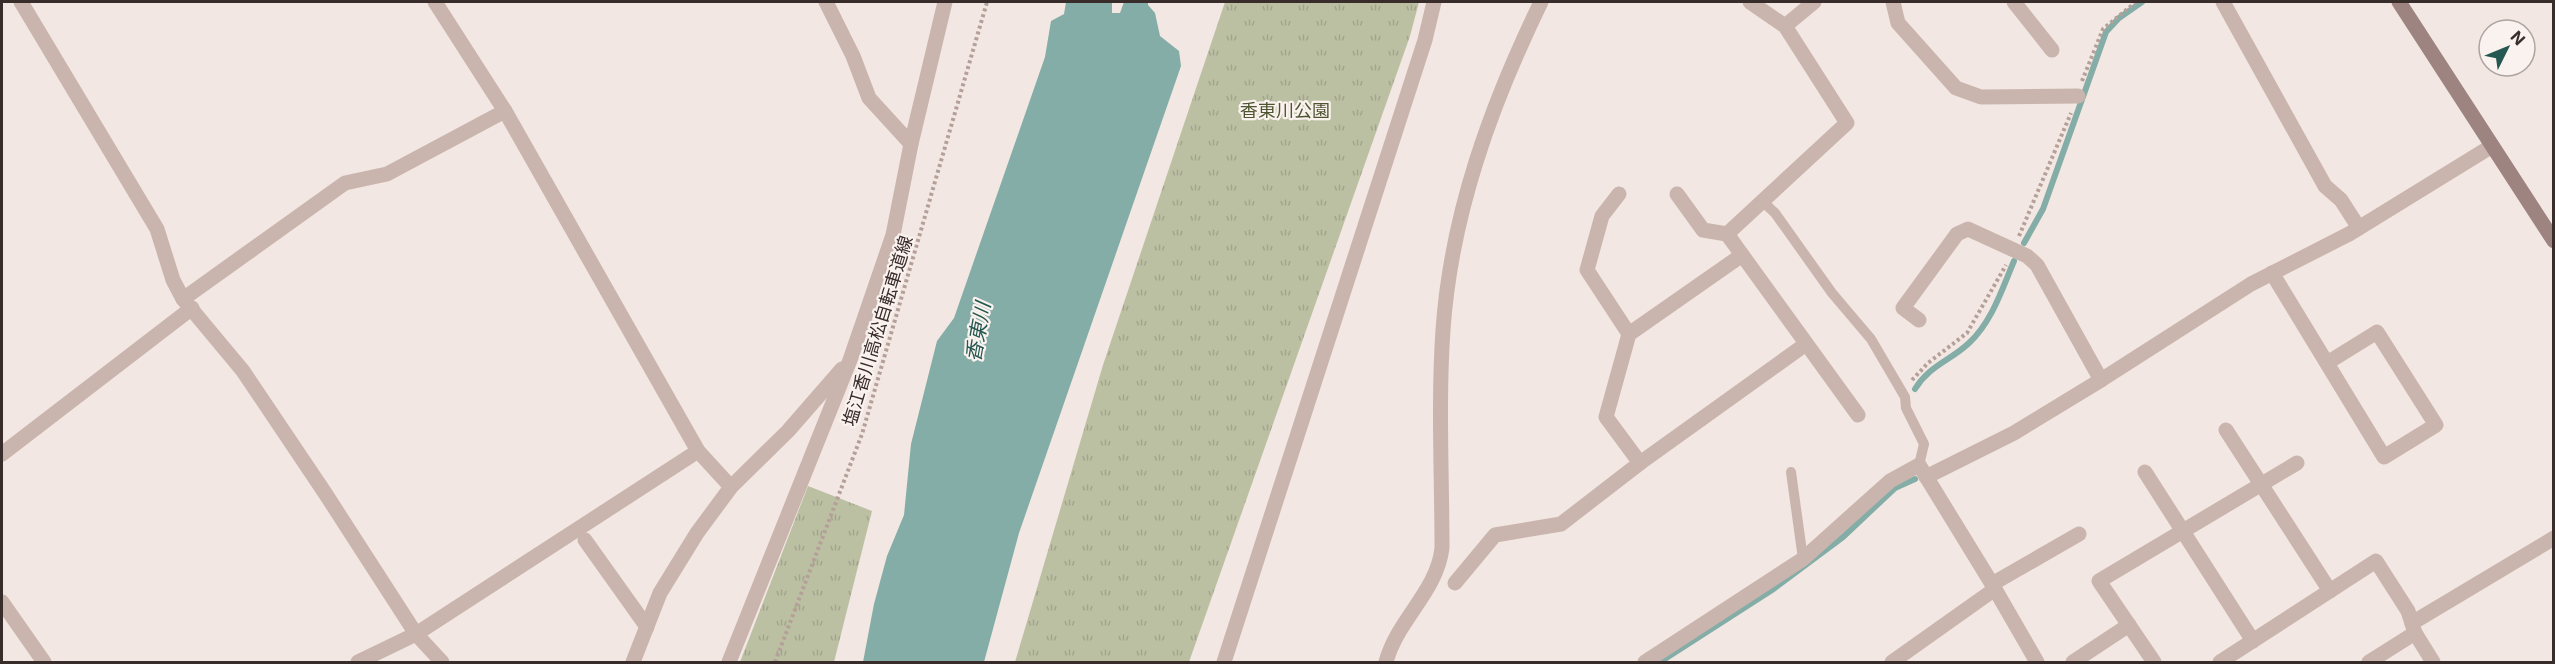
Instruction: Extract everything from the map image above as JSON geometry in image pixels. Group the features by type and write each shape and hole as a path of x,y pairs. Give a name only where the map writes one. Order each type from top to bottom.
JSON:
{"main road":[{"path":"2399,2 2553,240"}],"street":[{"path":"21,2 157,230 173,280 188,304 243,371 326,493 416,634 441,663"},
{"path":"435,2 505,111 698,451 731,487"},
{"path":"826,2 853,56 869,98 911,144"},
{"path":"729,663 850,360 893,235 911,144 945,2"},
{"path":"1224,663 1425,40 1434,2"},
{"path":"1386,663 1392,641 1440,566 1443,330 1451,265 1465,198 1480,143 1542,2"},
{"path":"1727,234 1847,123 1785,26 1750,2"},
{"path":"1785,26 1814,2"},
{"path":"1893,2 1898,23 1956,88 1981,97 2078,96"},
{"path":"2014,2 2052,50"},
{"path":"2223,2 2325,186 2341,200 2358,228"},
{"path":"2,454 188,304 345,183 387,174 505,111"},
{"path":"1653,660 1803,559 1890,482 2014,433 2251,284 2358,228 2492,146"},
{"path":"1619,194 1602,216 1587,270 1629,334"},
{"path":"1677,194 1703,230 1727,234 1858,415"},
{"path":"1919,320 1903,308 1957,234 1968,229 2027,256 2037,265 2101,380"},
{"path":"1640,464 1606,417 1629,334 1742,255"},
{"path":"2272,273 2384,457 2436,425 2377,332 2327,363"},
{"path":"1455,583 1495,536 1561,524 1806,344"},
{"path":"633,663 660,592 697,533 731,487 788,431 850,360"},
{"path":"2226,430 2330,591"},
{"path":"358,663 416,634 698,451"},
{"path":"2154,663 2099,581 2297,463"},
{"path":"1922,471 1993,586 2037,663"},
{"path":"2145,472 2253,641"},
{"path":"1892,663 1993,586 2079,534"},
{"path":"2369,663 2413,628 2553,538"},
{"path":"585,540 647,627"},
{"path":"2220,663 2376,561 2408,611 2413,628 2433,663"},
{"path":"2,602 44,663"},
{"path":"2073,663 2129,625"}],"lane":[{"path":"1762,201 1774,213 1832,293 1871,339 1905,397 1906,408 1924,444 1922,471"},
{"path":"1791,472 1803,559"}],"path":[{"name":"塩江香川高松自転車道線","path":"775,663 862,434 987,2"},
{"path":"1905,397 1913,378 1928,363 1960,340 1972,326 2013,249 2037,197 2103,29 2136,2"}],"green space":[{"name":"香東川公園","path":"1225,2 1419,2 1410,36 1189,662 1015,662 1103,365"},
{"path":"808,486 872,511 834,662 740,662"}],"water":[{"name":"香東川","path":"1066,2 1112,2 1112,13 1120,13 1124,2 1148,2 1155,13 1160,36 1179,51 1181,66 1019,533 984,662 863,662 874,604 887,556 904,515 911,444 937,341 954,318 1045,57 1051,21 1064,14"}],"waterway":[{"path":"2024,243 2043,209 2106,32 2119,18 2142,2"},
{"path":"1915,389 1927,374 1962,349 1977,335 1996,305 2014,261"},
{"path":"1660,662 1772,590 1843,537 1895,488 1915,479"}]}
